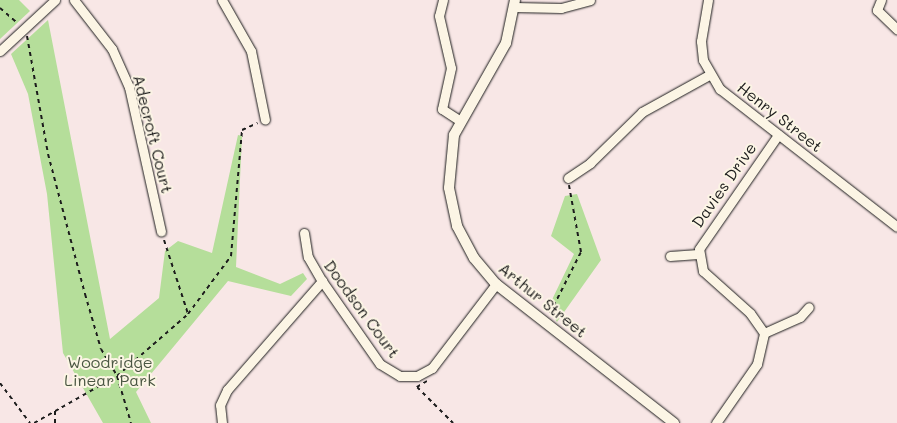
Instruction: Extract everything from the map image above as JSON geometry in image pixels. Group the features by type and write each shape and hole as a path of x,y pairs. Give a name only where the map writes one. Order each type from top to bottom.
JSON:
{"street":[{"path":"0,50 55,0"},
{"name":"Adecroft Court","path":"74,0 112,49 128,87 160,231"},
{"path":"222,0 251,52 265,120"},
{"path":"443,0 439,16 451,68 442,109 459,120"},
{"path":"515,3 561,8 590,0"},
{"path":"568,178 590,163 642,112 708,75 701,41 708,0"},
{"path":"881,0 877,10 897,29"},
{"name":"Arthur Street","path":"515,3 498,59 459,120 449,169 452,207 464,241 496,284 674,423"},
{"name":"Henry Street","path":"708,75 778,135 897,227"},
{"name":"Davies Drive","path":"764,333 750,313 707,276 698,254 707,234 778,135"},
{"name":"Doodson Court","path":"304,233 308,257 322,281 383,367 412,377 432,368 496,284"},
{"path":"670,256 698,254"},
{"path":"222,423 220,406 227,390 322,281"},
{"path":"716,423 757,364 764,333 800,317 809,307"}],"path":[{"path":"0,8 24,29 32,48 48,154 100,349 117,376 131,423"},
{"path":"0,383 32,423 117,376 188,314 231,256 242,130 265,120"},
{"path":"552,317 549,312 581,252 568,178"},
{"path":"160,231 188,314"},
{"path":"431,379 417,387 453,423"},
{"path":"55,411 55,423"}],"green space":[{"path":"0,0 19,0 30,11 0,39"},
{"name":"Woodridge Linear Park","path":"48,20 110,339 159,298 165,251 178,241 212,253 238,135 242,136 236,267 280,284 303,273 307,279 291,296 228,281 136,392 151,423 103,423 63,353 47,194 28,94 11,54"},
{"path":"577,194 601,260 557,322 548,308 574,254 551,236 565,196"}]}
